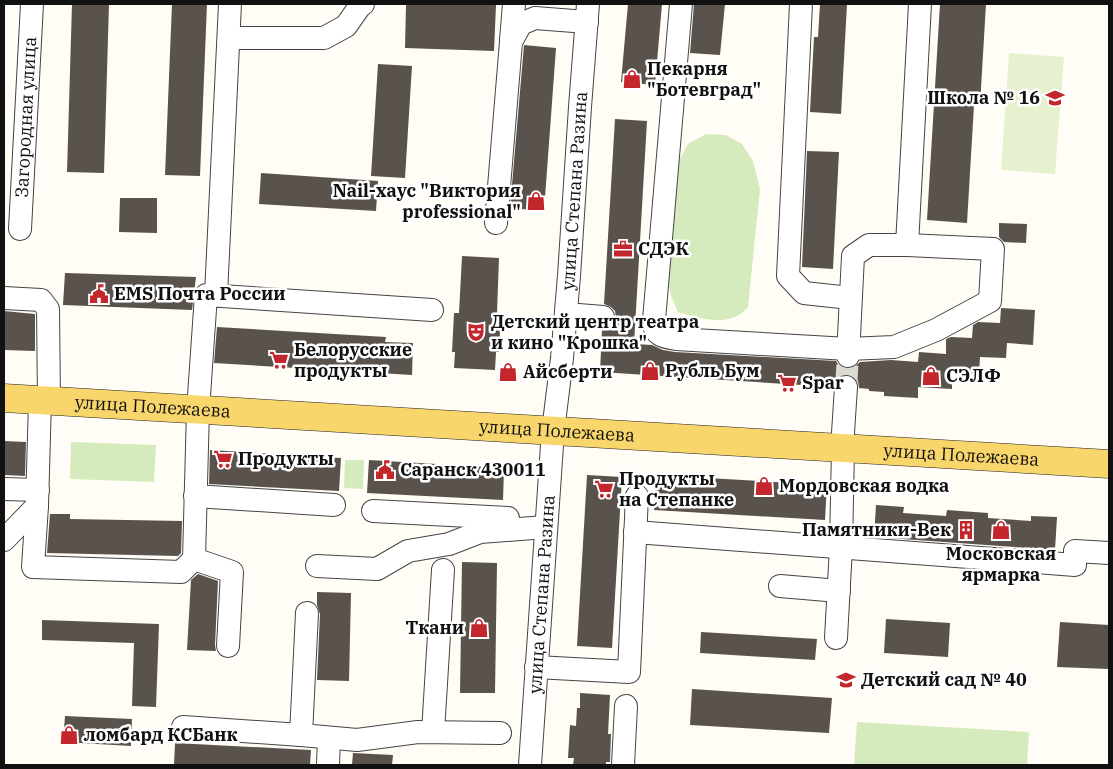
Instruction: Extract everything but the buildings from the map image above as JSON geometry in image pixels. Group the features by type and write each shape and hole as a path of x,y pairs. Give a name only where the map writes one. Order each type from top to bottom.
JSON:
{"main road":[{"name":"улица Полежаева","path":"4,398 1109,464"}],"street":[{"name":"Загородная улица","path":"20,229 32,4"},
{"path":"216,295 230,4"},
{"path":"229,38 324,38 346,26 360,6 364,4"},
{"path":"496,223 514,4"},
{"path":"681,4 644,319 653,326 657,333 666,337 848,353 894,347 936,330 990,301 994,249 869,245 853,256 848,353"},
{"path":"801,4 788,276 804,293 850,298"},
{"path":"907,245 920,4"},
{"path":"511,42 521,24 535,18 587,13"},
{"name":"улица Степана Разина","path":"530,765 553,431 566,314 587,13"},
{"path":"4,298 41,300 48,309 33,567 181,572 194,559 198,410 206,295 432,310"},
{"path":"566,314 603,317"},
{"path":"836,638 841,547 842,448 846,387"},
{"path":"4,490 38,498"},
{"path":"195,496 334,505"},
{"path":"536,667 629,672 637,496"},
{"path":"4,540 38,498"},
{"path":"373,511 546,524"},
{"path":"317,566 376,569 408,551 449,544 480,532 546,524"},
{"path":"635,532 1074,565 1075,551 1109,553"},
{"path":"194,559 232,572 228,646"},
{"path":"433,732 443,570"},
{"path":"780,586 839,590"},
{"path":"301,735 307,613"},
{"path":"623,765 626,706"},
{"path":"183,727 357,740 418,732 500,733"},
{"path":"328,765 329,738"}],"green space":[{"path":"1009,53 1064,57 1055,174 1001,170"},
{"path":"706,134 726,135 742,144 753,161 760,189 748,307 741,314 724,320 705,319 678,312 671,296 668,282 678,162 688,144"},
{"path":"71,442 156,445 154,482 70,479"},
{"path":"345,460 364,460 363,489 344,488"},
{"path":"857,722 1029,732 1027,765 854,765"}],"tunnel":[{"path":"846,387 848,356"}],"place":[{"name":"Пекарня \"Ботевград\"","path":"632,79"},
{"name":"Школа № 16","path":"1055,98"},
{"name":"Nail-хаус \"Виктория professional\"","path":"536,201"},
{"name":"СДЭК","path":"623,249"},
{"name":"EMS Почта России","path":"99,294"},
{"name":"Детский центр театра и кино \"Крошка\"","path":"476,332"},
{"name":"Белорусские продукты","path":"279,360"},
{"name":"Рубль Бум","path":"650,371"},
{"name":"Айсберти","path":"508,372"},
{"name":"СЭЛФ","path":"931,376"},
{"name":"Spar","path":"787,383"},
{"name":"Продукты","path":"223,459"},
{"name":"Саранск 430011","path":"385,470"},
{"name":"Мордовская водка","path":"764,486"},
{"name":"Продукты на Степанке","path":"604,489"},
{"name":"Памятники-Век","path":"966,530"},
{"name":"Московская ярмарка","path":"1001,530"},
{"name":"Ткани","path":"479,628"},
{"name":"Детский сад № 40","path":"846,680"},
{"name":"ломбард КСБанк","path":"69,735"}]}
